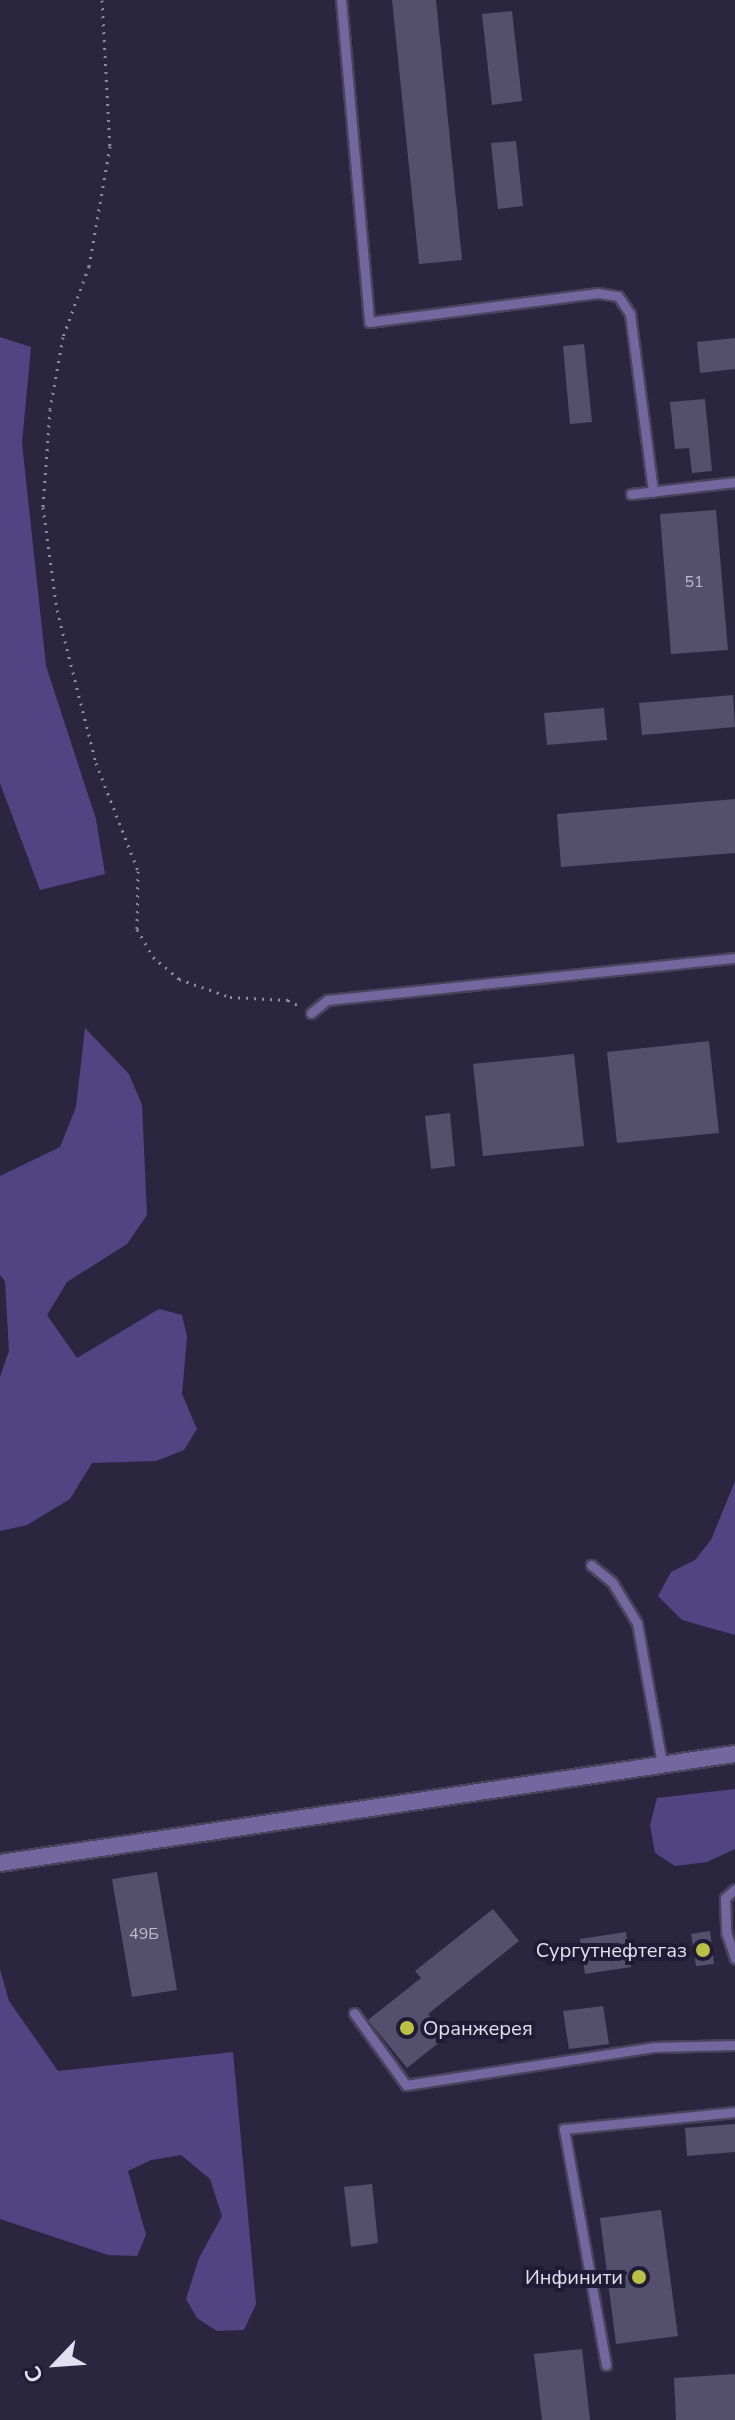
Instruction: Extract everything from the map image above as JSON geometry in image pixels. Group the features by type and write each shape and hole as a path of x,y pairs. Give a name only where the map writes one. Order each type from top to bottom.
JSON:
{"street":[{"path":"0,1863 735,1754"}],"lane":[{"path":"341,0 369,322 598,293 618,296 630,314 653,492"},
{"path":"631,494 735,482"},
{"path":"311,1013 327,1000 735,958"},
{"path":"591,1565 612,1582 637,1623 662,1763"},
{"path":"735,1889 725,1898 726,1932 735,1958"},
{"path":"354,2013 406,2085 655,2047 735,2045"},
{"path":"606,2365 564,2129 735,2112"}],"path":[{"path":"102,0 110,146 89,266 63,337 43,507 57,610 96,763 138,871 137,929 153,957 179,979 230,997 288,1000 311,1013"}],"shaded area":[{"path":"0,337 31,347 22,443 46,666 96,819 105,874 40,890 0,783"},
{"path":"85,1028 129,1074 142,1105 147,1215 127,1244 67,1282 47,1315 77,1358 159,1309 182,1315 187,1337 182,1394 197,1429 184,1450 156,1461 92,1463 70,1499 27,1525 0,1531 0,1377 9,1351 5,1281 0,1275 0,1176 60,1147 76,1107"},
{"path":"735,1481 735,1635 682,1620 658,1596 671,1572 695,1560 711,1540"},
{"path":"735,1789 735,1849 707,1862 675,1866 655,1853 650,1825 657,1798"},
{"path":"0,1969 9,2001 58,2071 233,2052 256,2304 244,2330 217,2331 197,2318 186,2299 199,2258 222,2216 210,2179 181,2155 151,2160 128,2171 146,2235 137,2256 108,2255 0,2219"}],"building":[{"path":"392,0 436,0 462,260 419,264"},
{"path":"512,11 522,101 492,105 482,14"},
{"path":"516,141 523,206 498,209 491,143"},
{"path":"735,338 735,369 700,373 697,342"},
{"path":"584,344 592,422 570,424 563,346"},
{"path":"705,399 712,471 692,473 689,448 675,449 670,402"},
{"path":"716,510 728,650 671,654 660,514"},
{"path":"733,695 735,727 642,735 639,703"},
{"path":"604,708 607,740 547,745 544,713"},
{"path":"735,799 735,853 561,867 557,814"},
{"path":"709,1041 719,1133 617,1143 607,1052"},
{"path":"574,1054 584,1146 483,1156 473,1064"},
{"path":"450,1113 455,1166 431,1169 425,1116"},
{"path":"157,1872 177,1990 132,1997 112,1879"},
{"path":"493,1909 519,1941 428,2014 446,2037 407,2068 368,2020 421,1978 415,1971"},
{"path":"710,1931 714,1964 696,1966 691,1934"},
{"path":"626,1932 631,1967 585,1974 580,1939"},
{"path":"603,2006 609,2044 569,2049 563,2011"},
{"path":"735,2124 735,2152 687,2156 685,2128"},
{"path":"372,2184 378,2243 351,2247 344,2187"},
{"name":"Инфинити","path":"661,2210 678,2336 616,2344 600,2218"},
{"path":"582,2349 590,2420 542,2420 534,2354"},
{"path":"735,2374 735,2420 676,2420 674,2378"}],"place":[{"name":"Сургутнефтегаз","path":"703,1950"},
{"name":"Оранжерея","path":"407,2028"},
{"name":"Инфинити","path":"639,2277"}]}
